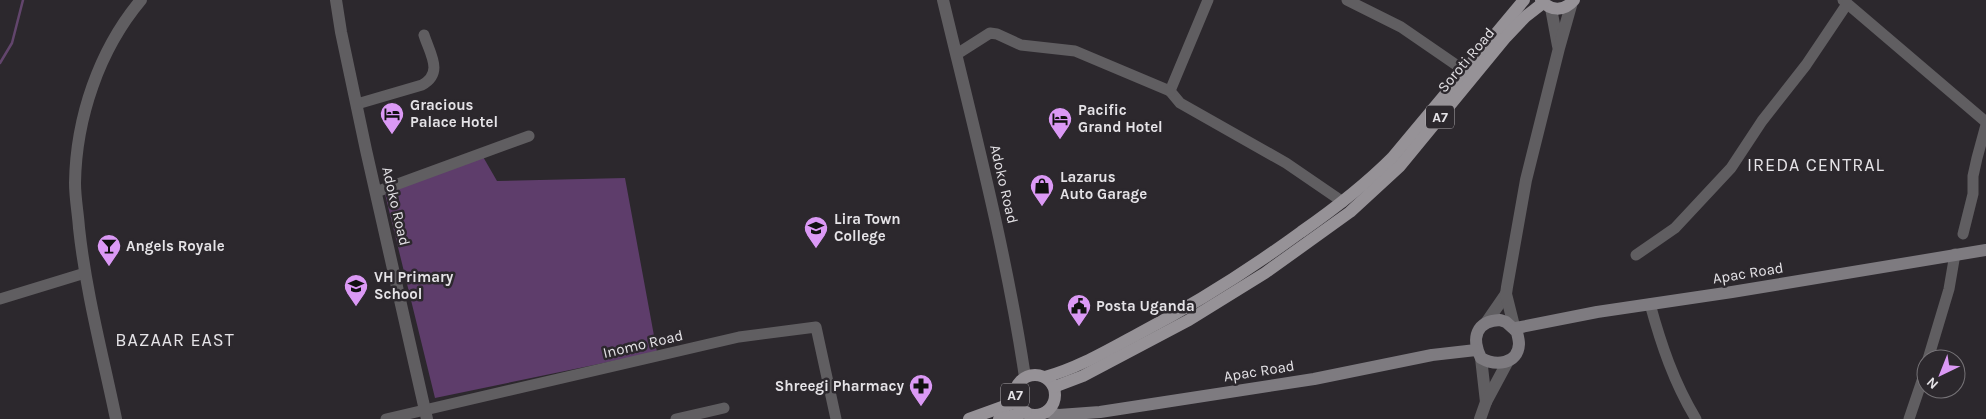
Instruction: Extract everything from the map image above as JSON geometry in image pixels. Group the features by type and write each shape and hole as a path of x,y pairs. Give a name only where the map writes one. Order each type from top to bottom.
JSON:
{"main road":[{"name":"A7","path":"1521,8 1545,4 1563,8 1573,1"},
{"name":"Soroti Road","path":"1346,207 1392,158 1521,8"},
{"name":"Soroti Road","path":"1346,207 1400,166 1506,37 1521,8"},
{"name":"A7","path":"1054,387 1083,376 1189,320 1346,207"},
{"name":"Apac Road","path":"1516,329 1650,304 1986,250"},
{"name":"A7","path":"1045,377 1078,365 1262,268"},
{"path":"1500,320 1516,329 1519,343 1518,350 1508,361 1493,364 1479,354 1476,335 1486,323 1500,320"},
{"name":"Apac Road","path":"1046,412 1059,415 1100,416 1314,379 1432,355 1479,354"},
{"name":"A7","path":"1038,375 1045,377 1054,387 1055,401 1046,412 1032,415 1016,402 1016,388 1025,377 1038,375"},
{"name":"A7","path":"969,419 1000,406 1016,402"},
{"name":"A7","path":"999,419 1026,412"}],"street":[{"path":"116,419 85,273 75,185 76,158 91,91 108,49 126,19 141,0"},
{"name":"Adoko Road","path":"336,0 341,32 426,414"},
{"name":"Adoko Road","path":"943,0 995,218 1025,377"},
{"path":"1170,91 1208,0"},
{"path":"1346,0 1401,27 1465,71"},
{"path":"1486,323 1506,294 1526,180 1559,48 1573,1"},
{"path":"1636,255 1675,228 1731,168 1762,121 1806,65 1845,2 1949,88 1986,123 1973,176 1973,194 1963,234"},
{"path":"1545,4 1559,48"},
{"path":"957,54 990,33 997,34 1020,46 1049,47 1075,51 1170,91 1180,103 1286,163 1346,207"},
{"path":"357,104 422,85 434,76 435,70 424,34"},
{"path":"376,192 529,136"},
{"path":"1931,349 1949,289 1955,254"},
{"path":"0,299 85,273"},
{"path":"1506,294 1516,329"},
{"path":"1650,304 1662,347 1674,377 1696,419"},
{"name":"Inomo Road","path":"386,419 426,414 739,337 816,327 836,419"},
{"path":"1479,354 1486,402"},
{"path":"1480,419 1486,402 1508,361"},
{"path":"1909,419 1916,398"},
{"path":"676,419 724,408"}],"shaded area":[{"path":"482,155 497,181 625,178 657,352 435,398 384,190"}],"waterway":[{"path":"0,63 12,43 23,0"}],"place":[{"name":"Gracious Palace Hotel","path":"392,135"},
{"name":"Pacific Grand Hotel","path":"1060,140"},
{"name":"Lazarus Auto Garage","path":"1042,207"},
{"name":"Lira Town College","path":"816,249"},
{"name":"Angels Royale","path":"109,267"},
{"name":"VH Primary School","path":"356,307"},
{"name":"Posta Uganda","path":"1079,327"},
{"name":"Shreegi Pharmacy","path":"921,407"}],"district":[{"name":"IREDA CENTRAL","path":"1816,165"},
{"name":"BAZAAR EAST","path":"175,340"}]}
